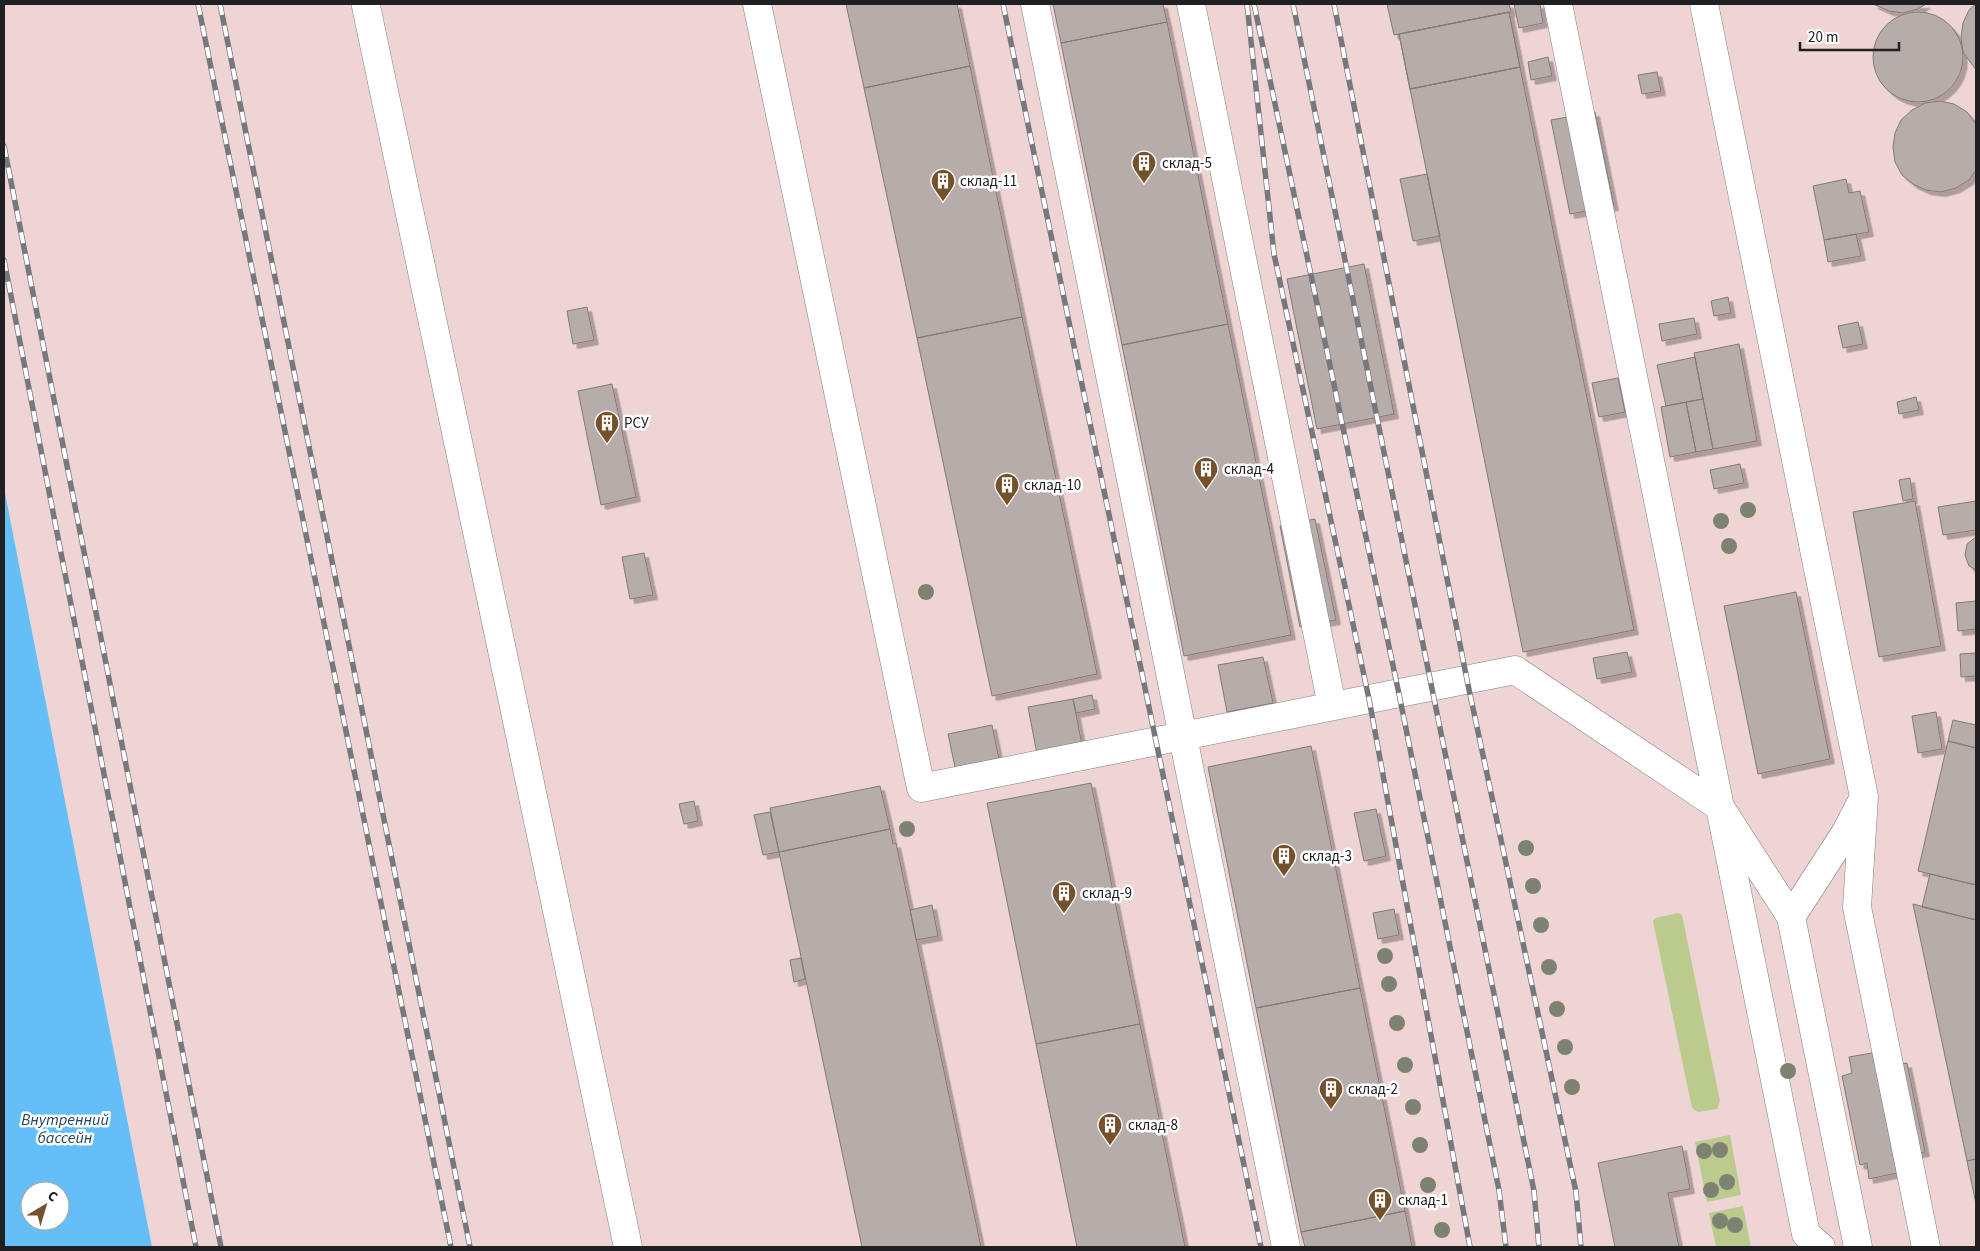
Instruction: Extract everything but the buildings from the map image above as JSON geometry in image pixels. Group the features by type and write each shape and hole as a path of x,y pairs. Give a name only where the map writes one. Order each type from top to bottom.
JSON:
{"lane":[{"path":"756,4 921,788 1515,670 1720,807 1791,917 1858,1247"},
{"path":"1035,4 1286,1247"},
{"path":"1190,4 1332,706"},
{"path":"1558,4 1806,1234 1821,1247"},
{"path":"1704,4 1864,797 1857,907 1926,1247"},
{"path":"366,6 628,1247"},
{"path":"1791,917 1846,832 1864,797"}],"shaded area":[{"path":"4,4 1976,4 1976,1247 152,1247 4,488"}],"green space":[{"path":"1678,913 1682,915 1720,1101 1717,1109 1698,1112 1692,1108 1653,921 1656,918"},
{"path":"1730,1135 1741,1195 1707,1202 1695,1142"},
{"path":"1743,1206 1751,1247 1716,1247 1709,1213"}],"water":[{"name":"Внутренний бассейн","path":"4,488 152,1247 4,1247"}],"railway":[{"path":"198,4 451,1247"},
{"path":"220,4 470,1247"},
{"path":"1003,4 1261,1247"},
{"path":"1247,4 1274,254 1369,699 1470,1247"},
{"path":"1254,4 1399,694 1499,1190 1506,1247"},
{"path":"1293,4 1534,1191 1539,1247"},
{"path":"1334,4 1467,680 1576,1192 1581,1247"},
{"path":"4,146 221,1247"},
{"path":"4,260 196,1247"}],"place":[{"name":"склад-5","path":"1144,184"},
{"name":"склад-11","path":"943,202"},
{"name":"РСУ","path":"607,444"},
{"name":"склад-4","path":"1206,490"},
{"name":"склад-10","path":"1007,506"},
{"name":"склад-3","path":"1284,877"},
{"name":"склад-9","path":"1064,914"},
{"name":"склад-2","path":"1331,1110"},
{"name":"склад-8","path":"1110,1146"},
{"name":"склад-1","path":"1380,1221"}]}
